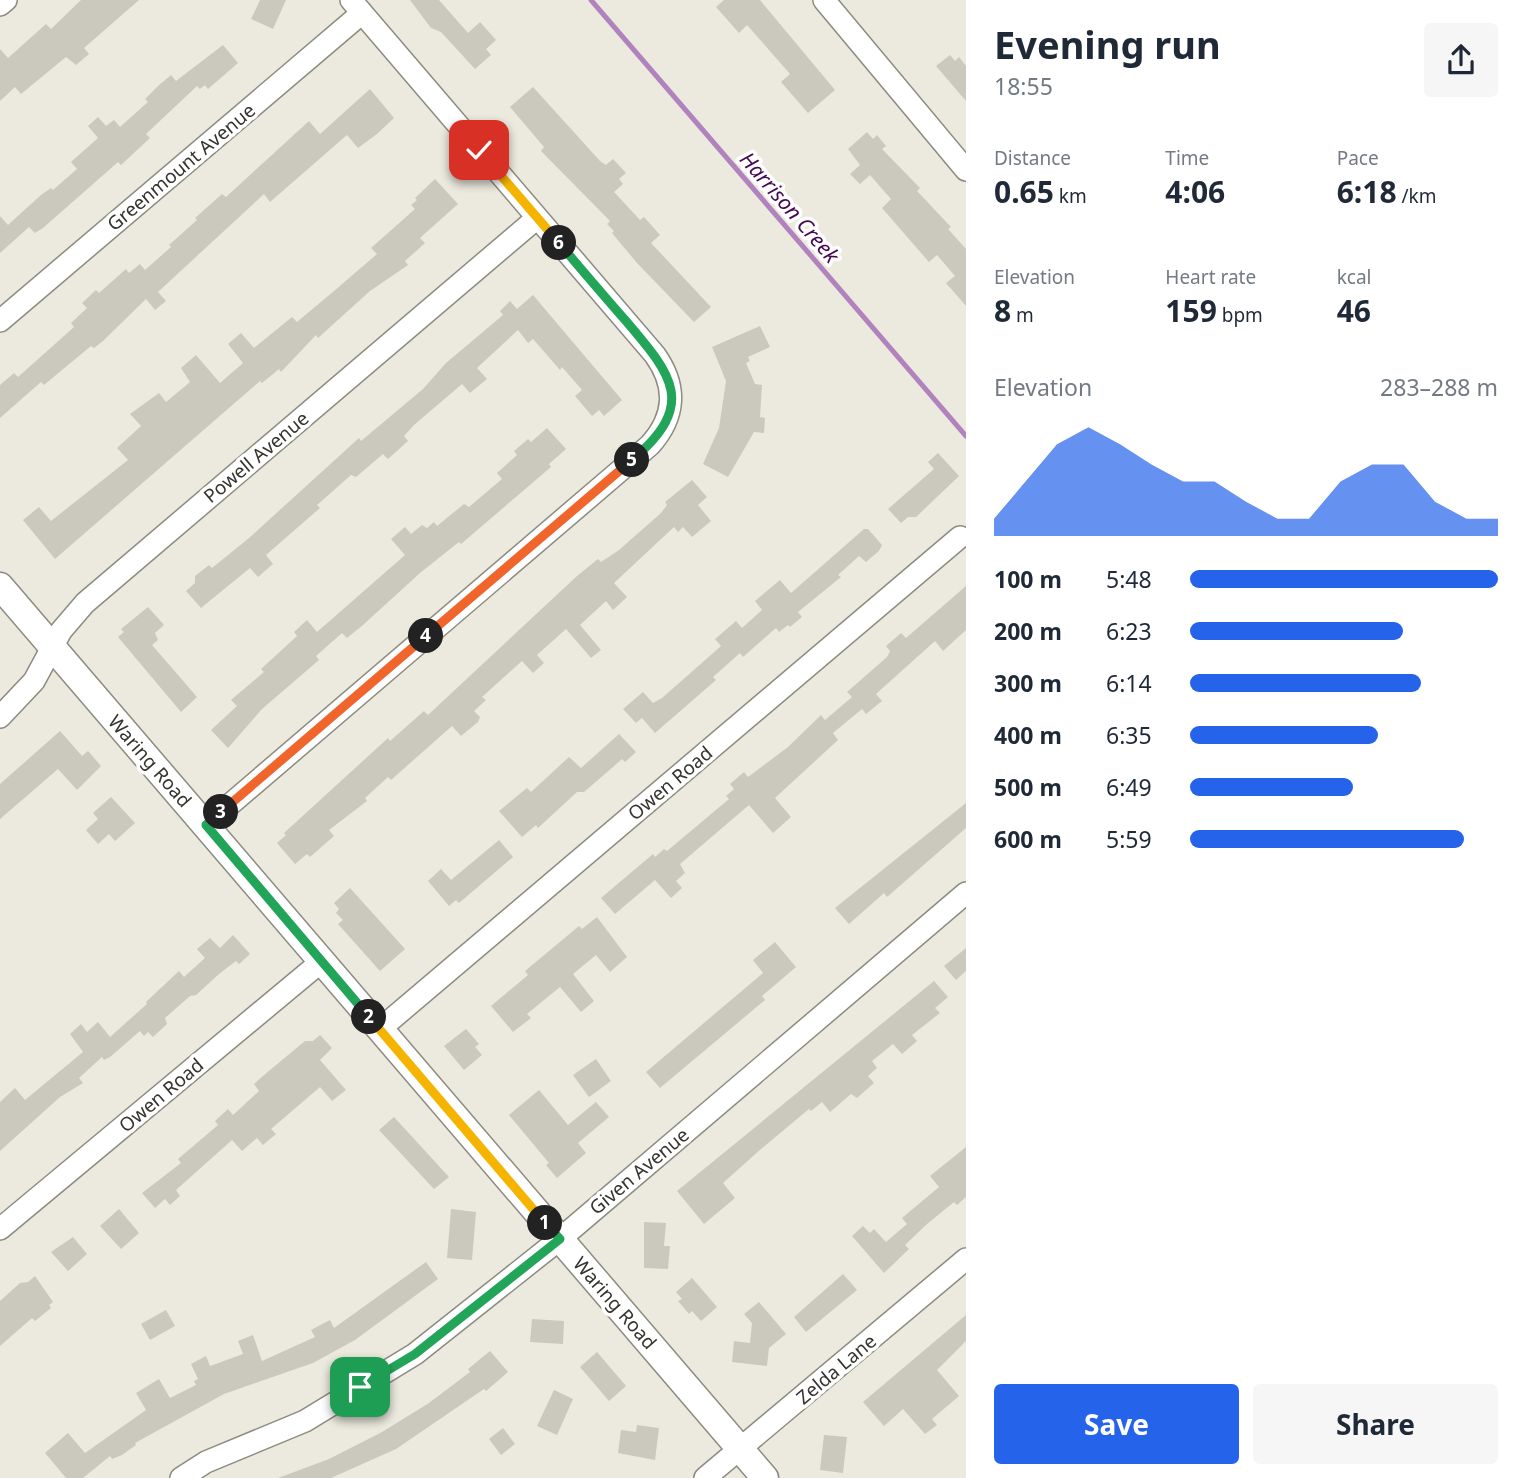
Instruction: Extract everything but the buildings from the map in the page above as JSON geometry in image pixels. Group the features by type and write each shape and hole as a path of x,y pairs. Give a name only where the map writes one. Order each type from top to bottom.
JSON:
{"street":[{"path":"0,5 6,0"},
{"path":"824,0 884,75 966,169"},
{"path":"206,825 650,445 663,429 671,403 668,376 655,355 357,6"},
{"name":"Greenmount Avenue","path":"0,321 357,6"},
{"name":"Powell Avenue","path":"0,717 34,681 73,616 100,590 537,218"},
{"name":"Owen Road","path":"380,1029 960,537"},
{"name":"Waring Road","path":"0,586 765,1478"},
{"name":"Given Avenue","path":"181,1478 206,1462 305,1421 415,1354 560,1239 966,892"},
{"name":"Owen Road","path":"0,1229 321,961"},
{"name":"Zelda Lane","path":"705,1478 966,1259"}],"waterway":[{"name":"Harrison Creek","path":"591,0 966,436"}],"route":[{"path":"360,1387 415,1354 560,1239 206,825 650,445 663,429 671,403 671,385 655,355 479,150"}]}
